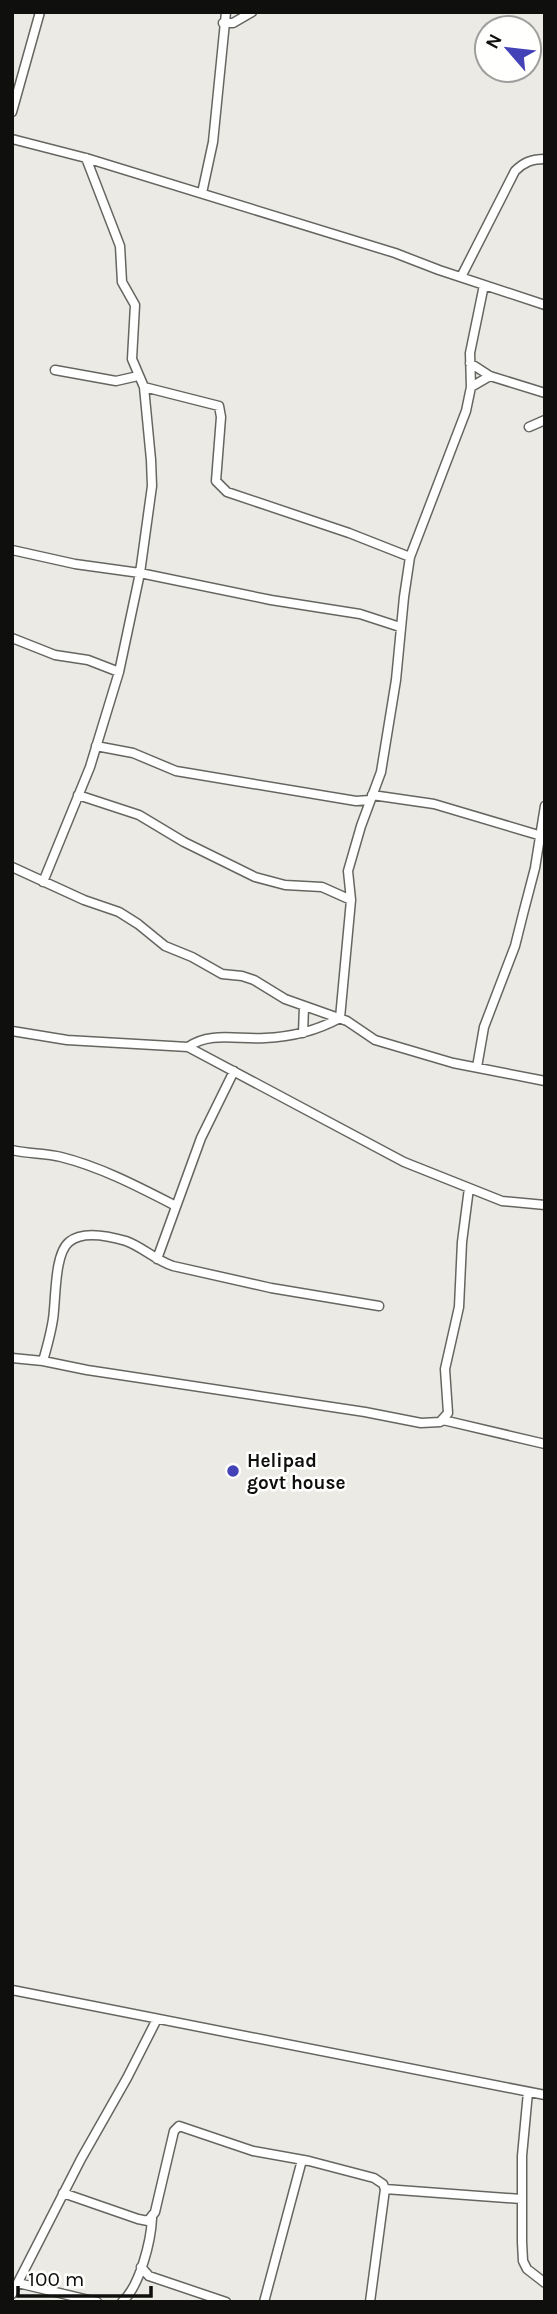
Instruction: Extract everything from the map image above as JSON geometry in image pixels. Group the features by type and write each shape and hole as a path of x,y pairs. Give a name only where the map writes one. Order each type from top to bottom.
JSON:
{"street":[{"path":"12,112 40,12"},
{"path":"202,193 212,142 226,12"},
{"path":"223,23 233,23 252,12"},
{"path":"12,139 86,158 395,253 545,305"},
{"path":"43,882 96,746 118,672 140,573 152,486 144,387 132,359 131,349 135,305 122,282 120,246 86,158"},
{"path":"461,277 514,171 534,159 545,159"},
{"path":"340,1018 351,900 349,865 383,760 396,680 400,626 410,557 457,438 471,387 470,363 484,285"},
{"path":"470,363 490,376 545,393"},
{"path":"55,370 105,380 138,376"},
{"path":"471,387 490,376"},
{"path":"144,387 219,406 221,416 216,481 223,489 410,557"},
{"path":"529,427 545,420"},
{"path":"12,550 75,564 140,573 271,600 360,614 400,626"},
{"path":"12,638 55,655 88,660 118,672"},
{"path":"96,746 133,753 176,771 250,782 268,788 345,800 371,797 434,804 542,836"},
{"path":"78,795 139,816 255,877 285,885 322,887 351,900"},
{"path":"477,1067 484,1027 515,946 542,836 545,806"},
{"path":"12,867 119,912 165,946 222,974 242,976 254,981 285,999 340,1018 381,1042 477,1067 545,1081"},
{"path":"303,1033 304,1007"},
{"path":"188,1047 203,1039 262,1039 303,1033 316,1030 340,1018"},
{"path":"12,1031 67,1040 188,1047 404,1162 502,1201 545,1205"},
{"path":"157,1259 201,1138 234,1071"},
{"path":"12,1150 46,1153 78,1162 176,1206"},
{"path":"12,1358 436,1424 448,1413 445,1369 459,1307 468,1188"},
{"path":"43,1361 53,1320 61,1255 67,1243 78,1237 107,1236 128,1242 165,1264 271,1289 379,1306"},
{"path":"443,1420 545,1444"},
{"path":"12,1990 545,2095"},
{"path":"12,2294 63,2193 158,2019"},
{"path":"528,2092 522,2155 523,2261 533,2275 545,2283"},
{"path":"121,2302 128,2294 141,2267 160,2196 173,2131 177,2126 253,2151 374,2178 383,2185 385,2189 378,2253 370,2302"},
{"path":"264,2302 302,2160"},
{"path":"385,2189 521,2199"},
{"path":"63,2193 138,2220 148,2221 152,2218"},
{"path":"141,2267 149,2276 226,2302"},
{"path":"136,2279 149,2276"},
{"path":"18,2283 97,2302"}],"place":[{"name":"Helipad govt house","path":"233,1471"}]}
